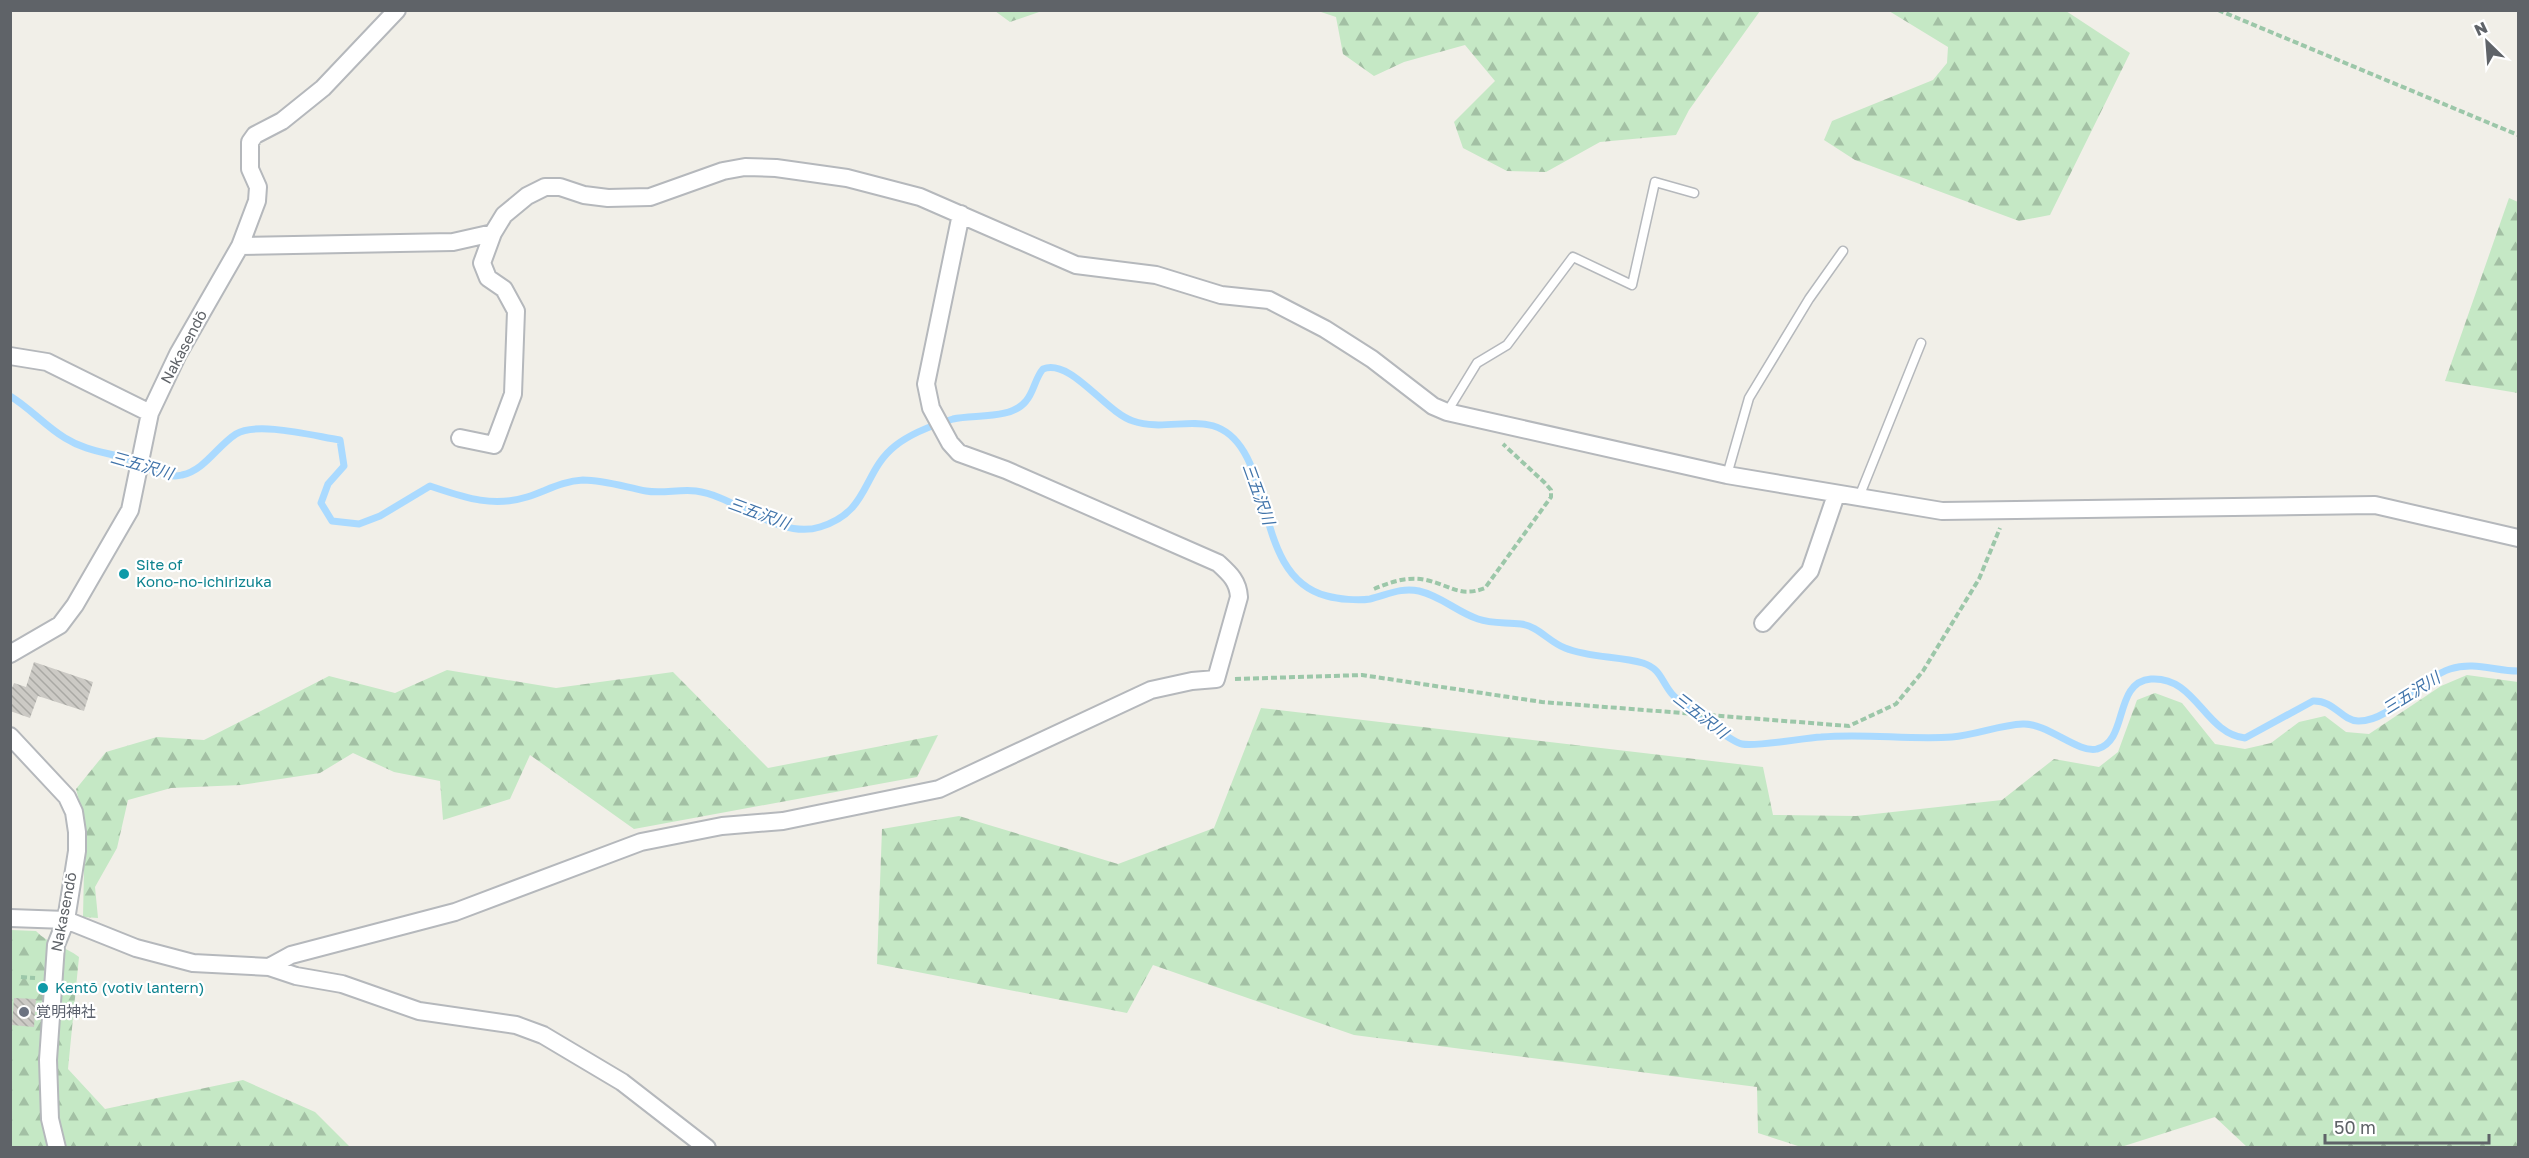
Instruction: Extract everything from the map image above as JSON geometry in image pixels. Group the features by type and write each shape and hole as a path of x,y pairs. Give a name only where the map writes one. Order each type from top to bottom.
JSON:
{"street":[{"name":"Nakasendō","path":"10,654 60,625 75,605 130,510 150,412 178,354 240,246 258,193 250,169 250,142 255,135 282,121 323,88 397,10"},
{"path":"460,438 494,445 513,394 516,311 504,289 488,278 482,263 493,233 504,215 527,196 544,187 560,187 584,195 608,198 650,197 723,171 745,166 847,178 920,198 961,214 1042,253 1076,265 1156,275 1221,295 1269,300 1344,341 1372,359 1433,406 1447,412 1727,475 1942,511 2374,505 2518,538"},
{"path":"268,966 291,955 455,912 642,842 722,826 783,821 939,789 1151,690 1192,681 1216,679 1239,597 1238,584 1227,571 1218,563 1006,470 959,453 946,437 932,411 926,384 961,214"},
{"path":"240,246 453,242 493,233"},
{"path":"10,356 46,362 150,412"},
{"path":"1763,623 1810,571 1836,495"},
{"name":"Nakasendō","path":"10,736 60,789 74,812 77,850 66,920 56,945 48,1060 50,1119 57,1148"},
{"path":"10,918 66,920 136,948 193,963 268,966 296,976 342,984 419,1011 505,1023 543,1035 622,1082 707,1148"}],"lane":[{"path":"1447,412 1477,363 1507,345 1573,257 1632,285 1655,182 1694,193"},
{"path":"1727,475 1749,398 1809,298 1844,251"},
{"path":"1859,497 1921,343"}],"path":[{"path":"2218,10 2518,135"},
{"path":"1374,589 1393,581 1410,579 1425,580 1458,592 1472,593 1485,588 1551,497 1551,490 1490,432 1486,421"},
{"path":"1216,679 1362,675 1542,702 1849,726 1896,704 1923,671 1979,579 2007,511"}],"green space":[{"path":"995,11 1042,11 1010,22"},
{"path":"1318,11 1760,11 1689,110 1676,135 1600,142 1546,172 1507,171 1463,148 1454,122 1495,81 1465,45 1404,62 1374,76 1343,54 1336,17"},
{"path":"1889,11 2066,11 2130,53 2050,215 2019,221 1855,160 1824,140 1832,121 1933,80 1947,63 1948,47"},
{"path":"2509,198 2518,202 2518,393 2445,381"},
{"path":"447,670 556,688 673,672 768,768 938,735 917,777 634,829 530,755 510,799 443,820 440,781 394,772 353,753 320,773 241,785 171,788 128,800 117,848 95,887 98,918 83,917 85,823 76,789 106,752 157,737 204,740 329,676 395,693"},
{"path":"2467,675 2518,682 2518,1147 2247,1147 2215,1117 2121,1147 1801,1147 1758,1133 1757,1087 1354,1035 1153,965 1127,1013 877,964 882,829 959,816 1118,864 1214,828 1261,708 1763,767 1773,815 1856,816 2002,800 2054,759 2099,767 2118,752 2137,700 2155,693 2182,703 2215,744 2245,749 2271,743 2299,722 2325,716 2346,732 2369,734 2441,686"},
{"path":"11,930 36,931 79,957 68,1069 105,1109 243,1080 315,1112 350,1147 11,1148"}],"building":[{"path":"34,662 93,682 84,711 38,696 30,718 10,711 10,693 14,683 26,687"},
{"name":"覚明神社","path":"14,998 36,999 34,1027 12,1025"}],"waterway":[{"name":"三五沢川","path":"10,396 72,442 125,458 153,471 175,476 197,468 229,439 245,430 271,429 340,440 344,466 328,484 321,503 332,521 359,524 380,516 430,486 478,500 502,501 527,497 561,484 591,480 652,492 696,491 726,501 773,523 789,528 804,529 820,527 848,512 857,502 884,456 901,441 922,430 953,419 1011,411 1026,401 1043,369 1054,368 1065,371 1076,378 1111,408 1133,421 1163,425 1207,424 1220,428 1233,437 1253,470 1272,535 1281,555 1292,573 1307,587 1327,596 1354,600 1370,599 1400,591 1419,591 1435,596 1478,619 1527,625 1559,645 1575,651 1643,663 1657,672 1672,694 1717,730 1736,742 1749,745 1837,736 1952,737 2023,724 2042,728 2081,747 2097,749 2107,744 2114,735 2131,690 2139,683 2151,679 2166,680 2179,686 2219,726 2231,734 2245,738 2313,701 2326,704 2352,720 2358,721 2382,715 2427,681 2450,669 2476,666 2518,671"}],"place":[{"name":"Site of Kono-no-ichirizuka","path":"124,574"},
{"name":"Kentō (votiv lantern)","path":"43,988"},
{"name":"覚明神社","path":"24,1012"}]}
